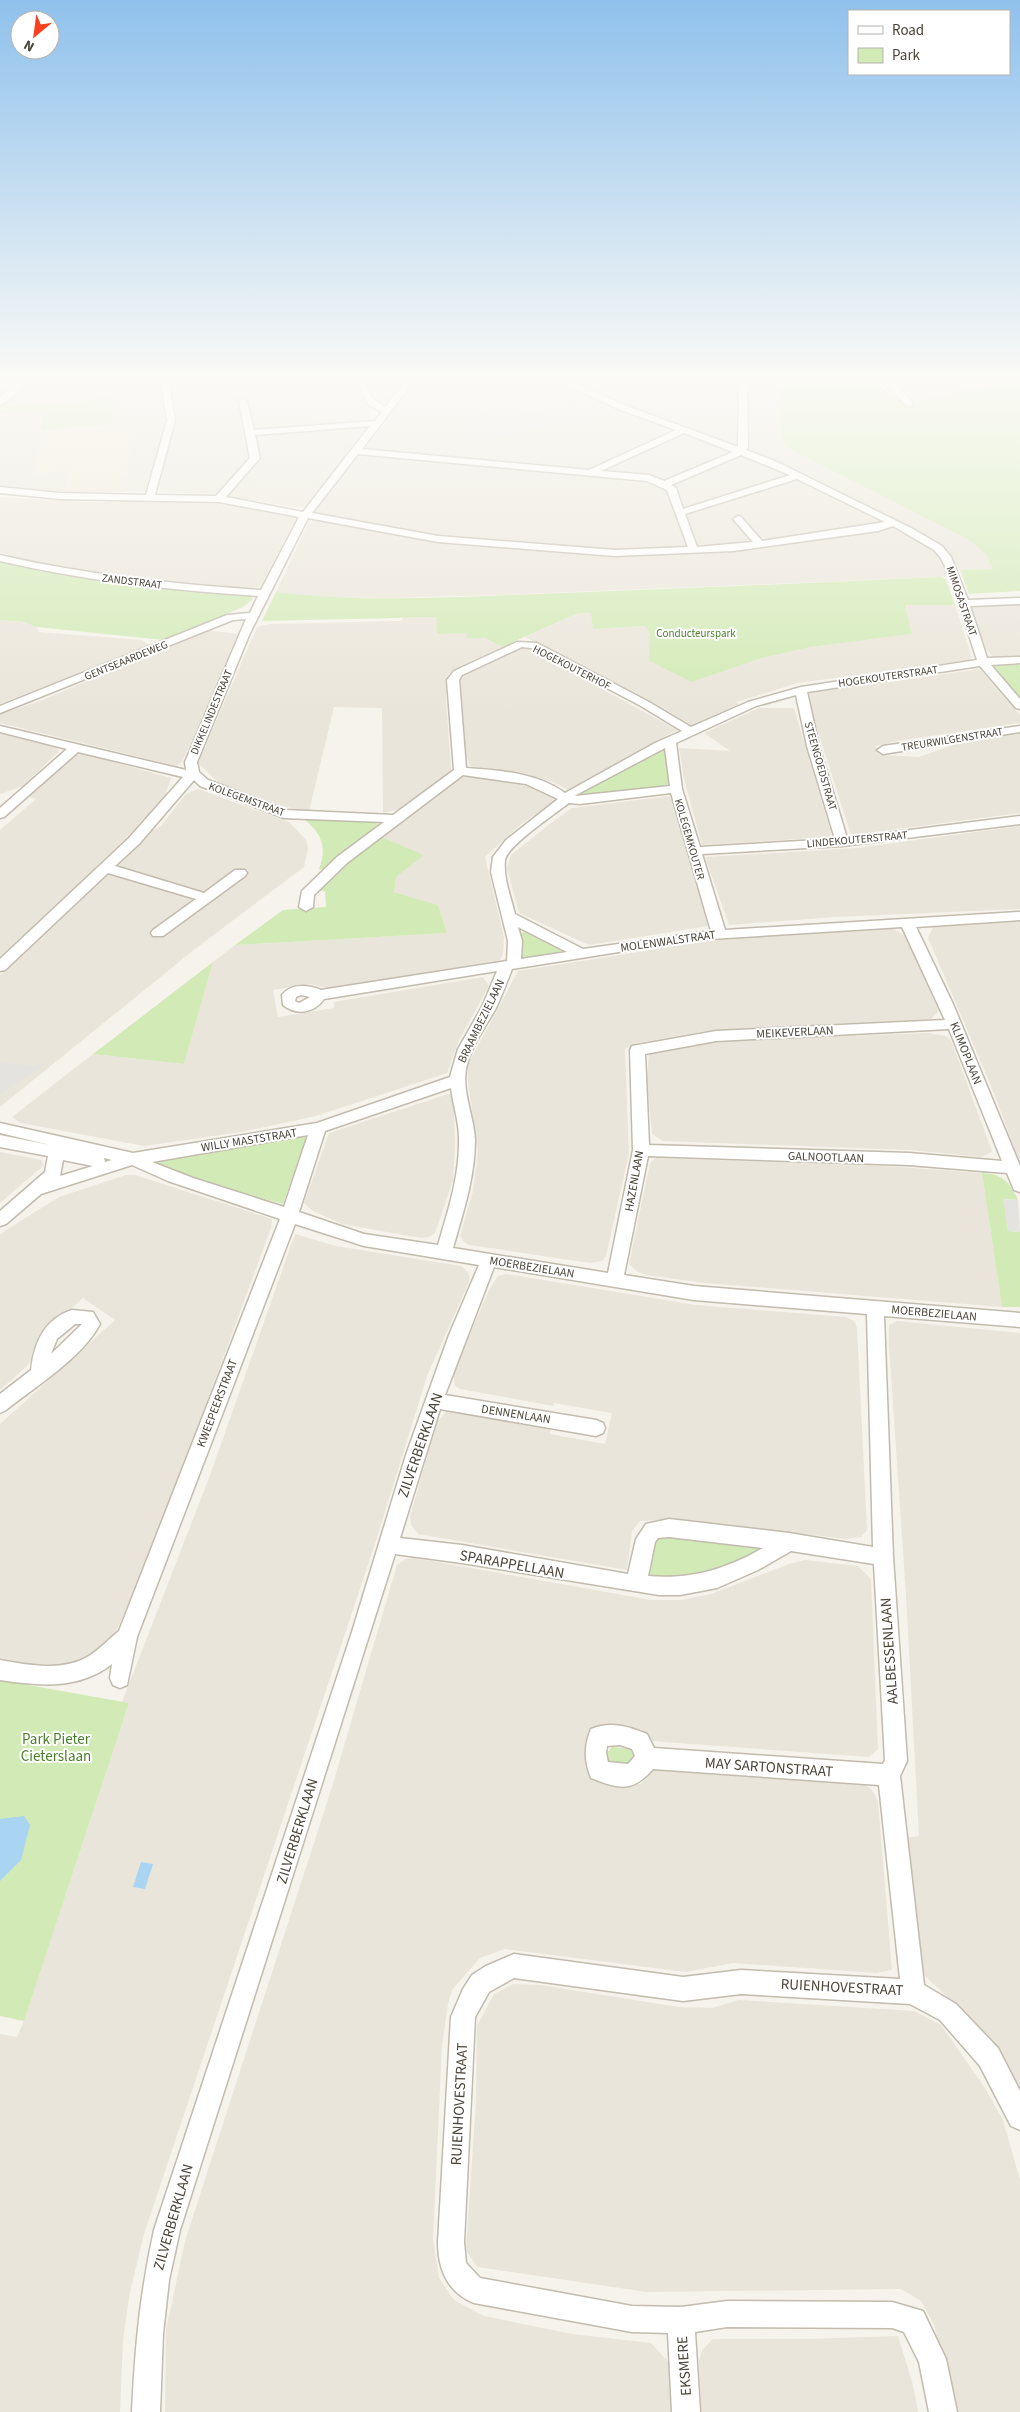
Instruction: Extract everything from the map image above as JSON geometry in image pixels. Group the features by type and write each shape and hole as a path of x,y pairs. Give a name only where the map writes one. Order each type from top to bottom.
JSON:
{"street":[{"path":"150,496 152,489"},
{"path":"219,499 228,489"},
{"name":"DIKKELINDESTRAAT","path":"192,774 192,755 253,616 305,514 325,489"},
{"path":"671,489 678,513 694,551"},
{"path":"678,513 757,489"},
{"name":"MIMOSASTRAAT","path":"823,489 893,523 943,552 983,662 1020,706"},
{"path":"0,490 60,496 150,496 219,499 438,539 615,553 694,551 760,544 878,528 893,523"},
{"path":"738,518 760,544"},
{"name":"ZANDSTRAAT","path":"0,558 54,570 125,581 265,593"},
{"path":"962,603 1020,601"},
{"name":"GENTSEAARDEWEG","path":"0,710 231,617 253,616"},
{"name":"HOGEKOUTERHOF","path":"460,771 453,680 458,673 521,644 533,645 645,704 691,732"},
{"name":"HOGEKOUTERSTRAAT","path":"510,966 515,941 498,872 500,857 511,843 566,799 572,792 670,742 757,702 801,690 843,682 983,662 1020,660"},
{"name":"STEENGOEDSTRAAT","path":"801,690 813,746 842,842"},
{"name":"HOGEKOUTERSTRAAT","path":"757,702 804,703"},
{"name":"KOLEGEMSTRAAT","path":"0,729 192,774 212,787 284,814 394,819"},
{"name":"TREURWILGENSTRAAT","path":"883,750 1020,729"},
{"name":"KOLEGEMKOUTER","path":"670,742 676,789 719,934"},
{"path":"0,814 76,748"},
{"path":"306,907 307,894 342,860 460,771 540,783 559,792 566,799 580,800 676,789"},
{"path":"0,967 106,868 169,803 192,774"},
{"path":"0,800 25,792"},
{"name":"LINDEKOUTERSTRAAT","path":"693,851 842,842 1020,820"},
{"path":"106,868 206,898"},
{"path":"158,933 240,874"},
{"path":"510,916 582,954"},
{"name":"MOLENWALSTRAAT","path":"319,995 694,936 1020,916"},
{"name":"KLIMOPLAAN","path":"907,923 954,1024 1020,1186"},
{"name":"BRAAMBEZIELAAN","path":"444,1252 460,1190 466,1157 465,1118 458,1080 458,1068 466,1048 510,966"},
{"name":"MEIKEVERLAAN","path":"637,1050 716,1036 954,1024"},
{"name":"HAZENLAAN","path":"615,1280 641,1150 637,1050"},
{"name":"WILLY MASTSTRAAT","path":"37,1189 133,1159 318,1128 458,1080"},
{"path":"0,1128 113,1164"},
{"name":"KWEEPEERSTRAAT","path":"120,1678 127,1637 290,1216 318,1128"},
{"path":"0,1141 58,1147"},
{"name":"WILLY MASTSTRAAT","path":"0,1220 53,1174 58,1147"},
{"name":"MOERBEZIELAAN","path":"58,1147 133,1159 149,1168 183,1180 316,1226 364,1240 694,1293 1020,1320"},
{"name":"GALNOOTLAAN","path":"641,1150 909,1159 1012,1168"},
{"name":"ZILVERBERKLAAN","path":"146,2412 149,2334 156,2280 167,2230 389,1545 415,1455 458,1335 490,1260"},
{"name":"AALBESSENLAAN","path":"875,1308 883,1557 896,1761 889,1775 913,1992"},
{"path":"0,1405 40,1371"},
{"name":"DENNENLAAN","path":"435,1401 596,1428"},
{"path":"636,1584 646,1539 653,1530 669,1528 789,1542 883,1557"},
{"name":"SPARAPPELLAAN","path":"389,1545 462,1554 636,1584 677,1587 716,1581 748,1568 789,1542"},
{"path":"0,1670 48,1676 71,1674 93,1665 127,1637"},
{"name":"MAY SARTONSTRAAT","path":"648,1758 889,1775"},
{"name":"RUIENHOVESTRAAT","path":"943,2412 932,2359 914,2321 892,2315 849,2314 727,2314 681,2320 632,2319 498,2296 474,2290 457,2277 451,2259 451,2242 463,2017 471,1995 479,1983 495,1972 514,1966 684,1990 741,1982 913,1992 948,2012 989,2057 1020,2117"},
{"name":"EKSMERE","path":"681,2320 686,2412"}],"shaded area":[{"path":"34,489 66,489 66,492"},
{"path":"66,489 118,489 118,492 66,492"},
{"path":"118,489 147,489 146,491 118,492"},
{"path":"160,489 320,489 305,507 300,508 215,494 159,491"},
{"path":"332,489 870,489 960,533 986,554 993,569 960,570 942,577 497,595 391,598 315,597 276,592 313,513"},
{"path":"0,497 104,503 105,501 184,501 229,505 296,518 261,586 254,588 232,587 150,580 74,570 16,559 13,556 0,552"},
{"path":"1020,602 1020,657 994,658 985,648 971,605"},
{"path":"905,605 955,605 972,657 969,660 798,683 736,702 739,704 693,726 658,705 525,637 576,614 592,613 593,629 645,626 650,634 650,651 692,682 762,658 811,647 911,634"},
{"path":"436,617 467,633 467,638 483,638 502,647 452,671 447,676 446,699 451,771 400,809 383,813 382,708 334,707 309,811 280,806 218,782 198,763 257,627 270,624 400,621 403,618"},
{"path":"0,620 31,623 37,627 38,632 142,640 150,646 0,704"},
{"path":"207,630 238,634 213,696 183,760 177,766 0,723 0,714 40,701"},
{"path":"521,648 527,648 677,730 568,790 553,782 533,777 470,766 466,755 460,676 465,672"},
{"path":"980,669 1020,715 1020,723 897,741 876,746 876,751 882,755 919,757 970,739 1020,732 1020,813 851,835 810,707 808,693"},
{"path":"759,708 794,708 831,833 830,837 702,845 684,779 679,748 730,751 704,733"},
{"path":"0,733 57,748 59,751 23,786 0,794"},
{"path":"85,754 171,778 165,796 120,846 0,957 0,830 36,799 27,796 76,755"},
{"path":"471,776 541,789 559,798 520,825 485,857 504,937 503,954 500,960 331,989 310,984 273,990 278,1017 334,1008 334,1002 339,1001 483,977 489,986 459,1040 447,1073 316,1116 242,1132 144,1146 21,1123 12,1117 93,1054 184,1064 213,962 235,945 447,933 438,905 394,892 396,877 423,855 379,836 462,777"},
{"path":"198,789 289,822 306,840 308,849 304,867 195,949 0,1107 0,975 140,838 161,826 186,794"},
{"path":"670,796 708,926 589,945 519,913 507,868 511,855 551,823 572,808"},
{"path":"1020,826 1020,909 835,917 729,925 705,857 857,848"},
{"path":"1020,921 1020,1164 992,1088 928,938 933,927"},
{"path":"893,928 906,937 939,1011 931,1019 712,1030 637,1043 625,1049 629,1153 606,1256 602,1261 590,1263 469,1245 464,1242 460,1236 473,1191 478,1151 468,1082 468,1064 518,971 727,938"},
{"path":"928,1033 945,1036 951,1040 992,1151 988,1154 981,1157 910,1150 663,1141 652,1134 647,1081 649,1054 684,1046 740,1040"},
{"path":"0,1062 34,1066 48,1062 0,1094"},
{"path":"448,1094 451,1095 454,1112 453,1180 435,1233 429,1237 421,1238 342,1224 313,1211 304,1203 329,1133"},
{"path":"0,1152 42,1160 43,1166 0,1203"},
{"path":"656,1158 885,1166 982,1173 1002,1307 705,1283 646,1275 638,1272 629,1264 650,1163"},
{"path":"126,1175 135,1175 272,1219 271,1228 148,1562 114,1636 84,1659 66,1664 31,1664 0,1658 0,1424 115,1320 83,1298 48,1329 39,1350 26,1367 0,1390 0,1234 59,1197"},
{"path":"1003,1199 1018,1200 1020,1232 1008,1231"},
{"path":"295,1234 336,1246 461,1266 468,1272 470,1280 427,1376 376,1541 144,2234 130,2292 123,2340 120,2412 0,2412 0,2034 17,2037 24,2021 129,1703 122,1702 209,1478"},
{"path":"506,1274 696,1305 846,1317 854,1321 857,1328 867,1530 861,1537 846,1539 679,1519 640,1521 632,1531 627,1570 418,1534 411,1525 410,1516 437,1422 447,1411 460,1410 550,1426 550,1434 605,1444 612,1413 554,1403 554,1406 460,1389 455,1386 453,1373 489,1290 498,1276"},
{"path":"897,1321 1020,1333 1020,2093 978,2026 920,1971 906,1838 919,1836 906,1595 889,1346 889,1325"},
{"path":"415,1558 651,1600 681,1600 711,1594 789,1564 805,1560 858,1566 871,1579 878,1749 869,1757 651,1741 641,1729 591,1727 588,1774 594,1782 641,1784 649,1773 657,1768 860,1781 872,1790 878,1802 892,1970 876,1973 733,1963 686,1972 505,1949 480,1958 452,1990 448,2004 442,2045 433,2239 439,2278 454,2300 484,2316 572,2334 651,2343 672,2366 675,2412 165,2412 166,2330 185,2241 332,1787 397,1565 406,1559"},
{"path":"513,1984 540,1985 679,2007 712,2008 739,2000 914,2011 941,2025 985,2088 1003,2120 1020,2180 1020,2412 956,2412 934,2325 921,2301 901,2289 647,2292 477,2267 466,2250 476,2101 477,2026 494,1994"},
{"path":"898,2336 913,2385 918,2412 701,2412 699,2361 702,2350 713,2339 807,2339"}],"green space":[{"path":"868,489 1020,489 1020,591 969,594 960,570 993,569 986,554 966,538"},
{"path":"0,559 28,566 254,593 252,600 243,607 164,640 37,627 24,622 0,620"},
{"name":"Conducteurspark","path":"942,577 946,579 955,605 905,605 912,634 811,647 762,658 692,682 649,661 650,634 645,626 593,629 591,613 576,614 502,647 484,638 467,638 467,633 437,634 436,617 262,621 276,592 341,597 439,598"},
{"path":"1020,664 1020,698 993,666"},
{"path":"664,748 670,784 668,786 573,796"},
{"path":"302,818 375,821 379,827 326,870 319,869 323,854 321,840 314,828"},
{"path":"379,836 424,855 396,877 394,892 438,905 447,933 235,945 283,910 326,907 325,891 316,891 345,863"},
{"path":"528,931 561,949 559,954 520,958 521,933"},
{"path":"213,962 184,1064 93,1054"},
{"path":"307,1135 283,1204 211,1184 154,1162"},
{"path":"982,1173 995,1175 1004,1180 1012,1188 1018,1200 1004,1199 1008,1231 1020,1232 1020,1307 1002,1307"},
{"path":"663,1535 758,1547 757,1552 732,1565 708,1574 654,1579 646,1571 653,1539"},
{"name":"Park Pieter Cieterslaan","path":"0,1680 129,1703 24,2021 0,2016"},
{"path":"612,1747 632,1749 636,1755 630,1765 608,1761 607,1753"}],"water":[{"path":"24,1816 30,1825 21,1860 0,1881 0,1819"},
{"path":"141,1862 153,1864 145,1889 133,1887"}]}
